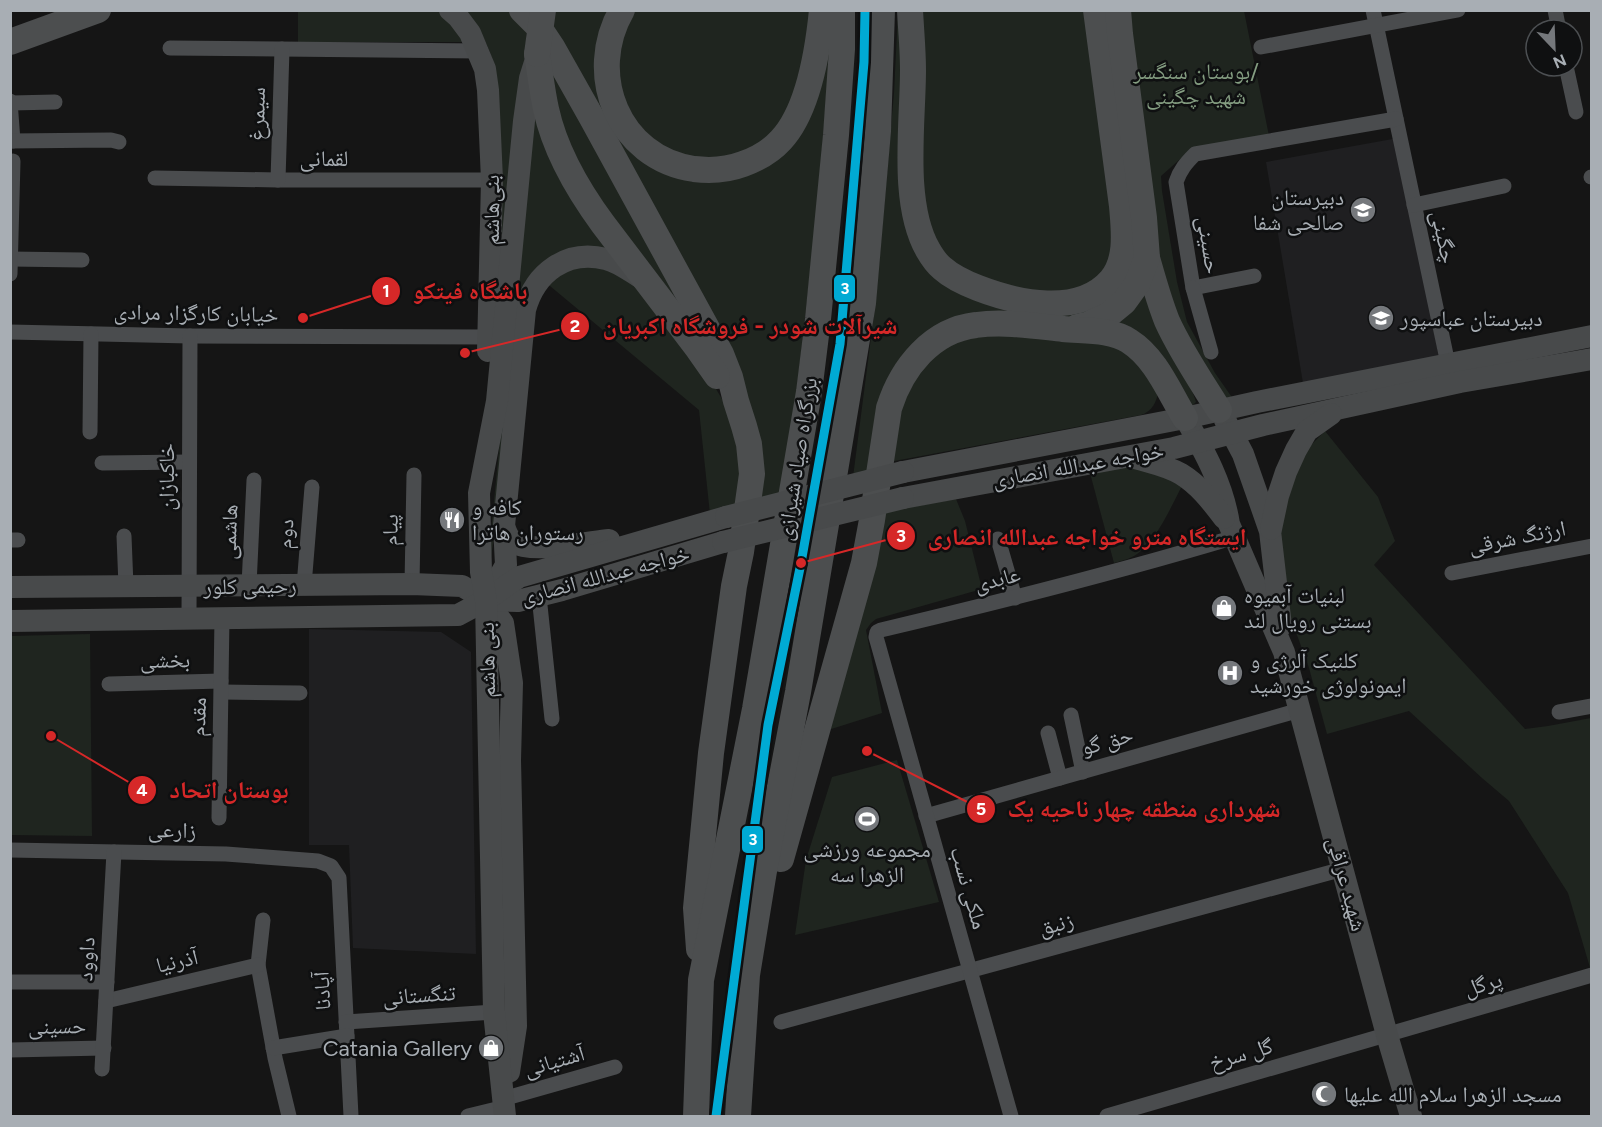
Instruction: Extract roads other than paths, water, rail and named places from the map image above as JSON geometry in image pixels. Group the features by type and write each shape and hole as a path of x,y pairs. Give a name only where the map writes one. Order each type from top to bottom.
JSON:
{"highway":[{"path":"10,42 98,10"},
{"path":"522,10 538,26 552,46 721,354 749,444 752,474 711,753 700,857 696,908 701,980"},
{"path":"543,10 537,54 546,110 557,144 573,179 587,203 736,401"},
{"path":"622,10 611,36 606,69 607,83 616,113 637,141 661,159 680,167 719,170 753,160 781,140 791,127 799,112 812,72 822,10"},
{"name":"بزرگراه صیاد شیرازی","path":"696,1116 701,980 755,708 809,392 836,135 842,49 842,10"},
{"name":"بزرگراه صیاد شیرازی","path":"738,1116 747,975 798,692 863,303 878,131 882,10"},
{"path":"910,10 913,68 910,172 917,219 927,247 935,261 944,269 970,285 1009,298 1055,304 1078,301 1100,290 1112,279 1120,264 1124,247 1122,206 1096,10"},
{"path":"1118,10 1147,258 1159,301 1178,344 1219,410"},
{"path":"1065,329 1089,324 1107,316 1124,302 1137,284 1147,258"},
{"path":"747,975 862,571 889,408 905,373 936,339 954,330 976,325 1011,324 1109,333 1128,340 1153,364 1185,418"}],"main road":[{"name":"بنی‌هاشم","path":"450,10 470,33 479,51 488,90 492,180 489,337 479,493"},
{"path":"486,600 481,572 479,493 497,401 524,121 530,78 537,54"},
{"path":"10,621 458,615 486,600 506,565 504,526 525,310 532,290 541,278 560,263 590,256 608,259 645,280"},
{"name":"خواجه عبدالله انصاری","path":"486,600 519,577 670,532 903,472 1592,336"},
{"name":"خواجه عبدالله انصاری","path":"486,600 518,601 539,596 723,542 903,498 1174,448 1338,408 1460,382 1592,359"},
{"path":"1270,531 1278,496 1296,450 1307,431 1338,408"},
{"name":"شهید عراقی","path":"1219,410 1243,454 1270,531 1284,651"},
{"name":"شهید عراقی","path":"1185,418 1210,464 1226,502 1232,531 1284,651 1387,1035 1411,1116"},
{"path":"1127,456 1182,475 1207,496 1232,531"},
{"path":"504,526 512,542 535,549 670,532"},
{"name":"رحیمی کلور","path":"10,587 462,586 486,600"},
{"name":"بنی هاشم","path":"486,600 494,1012 505,1107"},
{"name":"بنی هاشم","path":"486,600 503,623 512,683 510,760 516,1026 505,1107"}],"street":[{"path":"1261,47 1375,18 1458,10"},
{"name":"چگینی","path":"1375,18 1448,364"},
{"path":"170,48 479,51"},
{"name":"سیمرغ","path":"278,180 282,49"},
{"path":"1569,78 1576,112"},
{"path":"55,102 11,102 12,141 111,140 119,142"},
{"name":"حسینی","path":"1254,276 1193,288 1176,182 1180,171 1195,154 1396,119"},
{"path":"10,274 13,161"},
{"name":"لقمانی","path":"155,178 492,180"},
{"path":"1414,205 1504,186"},
{"path":"11,259 82,260"},
{"path":"1193,288 1210,352"},
{"name":"خیابان کارگزار مرادی","path":"10,332 190,336 489,337"},
{"path":"90,432 91,334"},
{"name":"خاکبازان","path":"189,617 190,336"},
{"path":"102,464 188,462"},
{"name":"پیام","path":"412,585 414,475"},
{"name":"هاشمی","path":"249,585 254,480"},
{"name":"دوم","path":"304,586 312,487"},
{"name":"عابدی","path":"876,637 877,632 881,630 1143,565 1232,531"},
{"path":"124,536 126,586"},
{"path":"998,538 1015,598"},
{"name":"ارژنگ شرقی","path":"1452,573 1592,546"},
{"path":"539,596 552,719"},
{"name":"مقدم","path":"219,818 222,617"},
{"name":"ملکی نسب","path":"876,637 1011,1116"},
{"name":"بخشی","path":"109,684 222,686 300,693"},
{"path":"1559,712 1592,706"},
{"name":"حق گو","path":"926,816 1300,710"},
{"path":"1071,715 1083,771"},
{"path":"1048,734 1060,778"},
{"name":"زارعی","path":"10,850 226,854 318,861 331,866"},
{"name":"داوود","path":"102,1069 114,852"},
{"name":"آپادنا","path":"331,866 339,878 351,1116"},
{"name":"زنبق","path":"781,1022 1343,869"},
{"path":"263,920 258,965 273,1048 289,1116"},
{"name":"آذرنیا","path":"106,1001 258,965"},
{"name":"پرگل","path":"1387,1035 1592,975"},
{"path":"10,982 107,982"},
{"name":"تنگستانی","path":"273,1048 347,1029 494,1012"},
{"name":"گل سرخ","path":"1107,1116 1387,1035"},
{"name":"حسینی","path":"10,1050 104,1048"},
{"name":"آشتیانی","path":"468,1116 505,1107 615,1067"}],"place":[{"name":"دبیرستان صالحی شفا","path":"1363,210"},
{"name":"باشگاه فیتکو","path":"303,318"},
{"name":"دبیرستان عباسپور","path":"1381,318"},
{"name":"شیرآلات شودر - فروشگاه اکبریان","path":"465,353"},
{"name":"کافه و رستوران هاترا","path":"452,520"},
{"name":"ایستگاه مترو خواجه عبدالله انصاری","path":"801,563"},
{"name":"لبنیات آبمیوه بستنی رویال لند","path":"1224,608"},
{"name":"کلنیک آلرژی و ایمونولوژی خورشید","path":"1230,673"},
{"name":"بوستان اتحاد","path":"51,736"},
{"name":"شهرداری منطقه چهار ناحیه یک","path":"867,751"},
{"name":"مجموعه ورزشی الزهرا سه","path":"867,819"},
{"name":"Catania Gallery","path":"491,1048"},
{"name":"مسجد الزهرا سلام الله علیها","path":"1324,1094"}],"park label":[{"name":"بوستان سنگسر/ شهید چگینی","path":"1196,84"}]}
